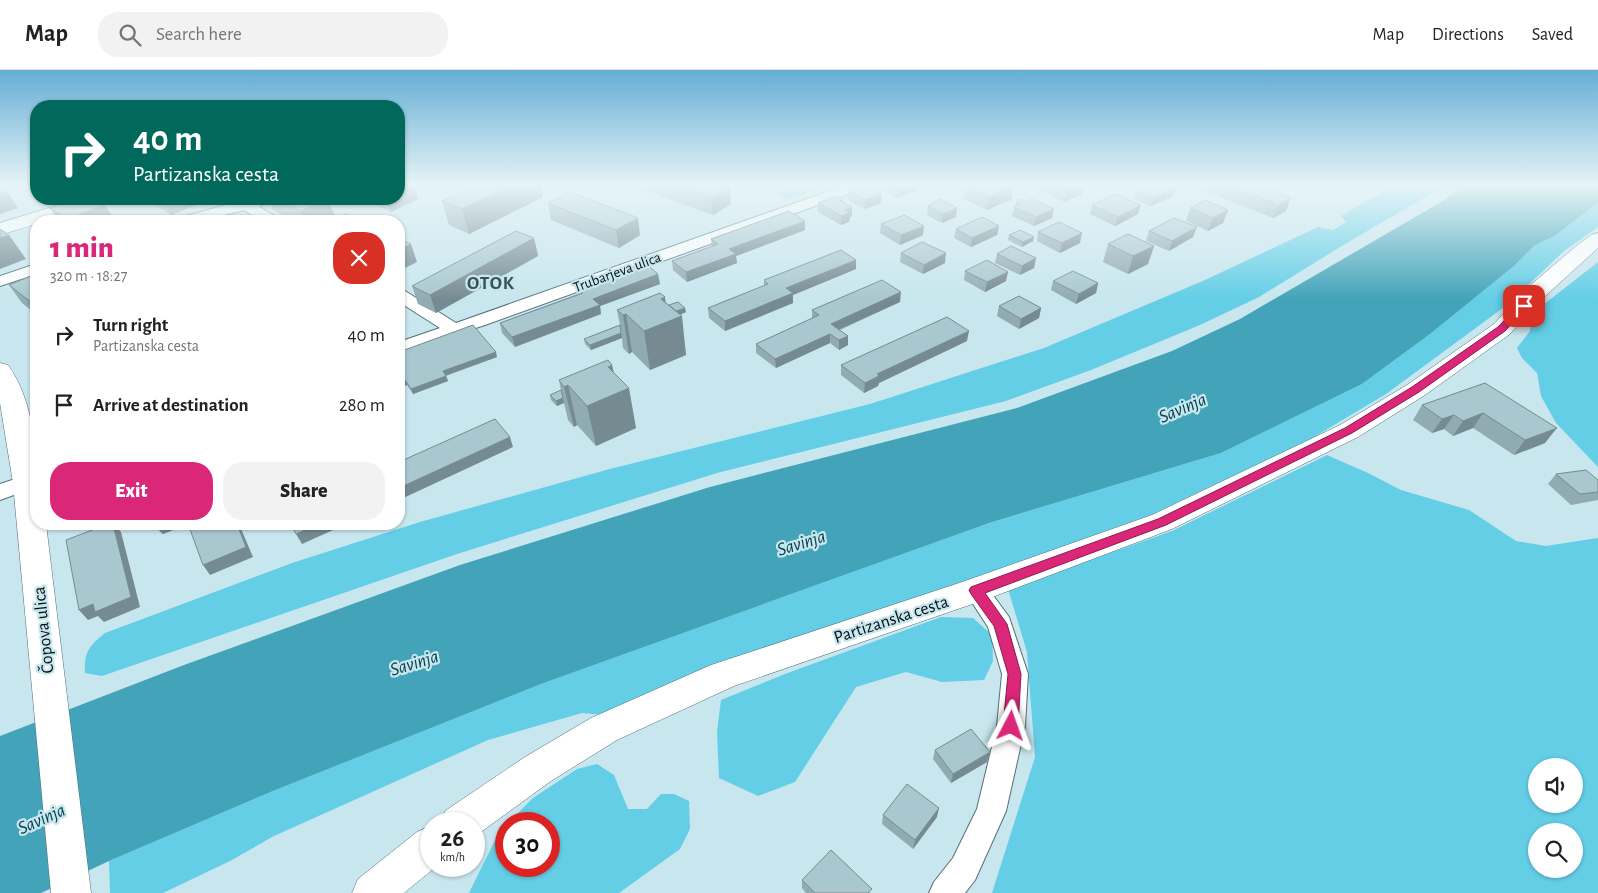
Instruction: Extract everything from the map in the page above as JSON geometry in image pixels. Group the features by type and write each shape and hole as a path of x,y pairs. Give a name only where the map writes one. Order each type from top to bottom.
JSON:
{"street":[{"path":"0,229 21,222"},
{"name":"Trubarjeva ulica","path":"405,346 754,222"},
{"name":"Partizanska cesta","path":"476,812 538,769 604,729 723,675 976,590 1162,522 1349,431 1416,390 1502,329 1534,294 1598,239"},
{"path":"0,281 30,271"},
{"path":"405,299 453,329"},
{"name":"Čopova ulica","path":"0,370 9,388 30,473"},
{"path":"0,492 30,482"},
{"name":"Čopova ulica","path":"36,530 47,670 71,893"},
{"path":"945,893 964,869 991,811 1011,726 1014,674 1000,624 976,590"},
{"path":"372,893 420,855"}],"shaded area":[{"path":"1345,222 1382,222 1259,297 1200,325 1091,370 1006,401 717,473 457,554 102,676 85,673 85,660 89,650 105,633 295,562 395,530 405,530 405,527 420,522 606,470 870,404 1044,348 1205,280 1318,227 1333,230"},
{"path":"1573,222 1598,222 1598,227 1564,251 1507,305 1386,394 1309,440 1151,515 963,582 604,715 582,713 488,740 274,836 230,861 163,893 110,893 109,861 273,791 541,684 992,522 1221,453 1362,384 1430,334 1514,266 1534,246 1556,235"},
{"path":"1598,262 1598,467 1556,423 1541,396 1537,373 1522,358 1517,348 1530,331 1531,322 1543,305"},
{"path":"1327,455 1401,490 1469,510 1516,541 1546,546 1598,538 1598,893 992,893 1035,757 1027,652 1008,589 1172,531"},
{"path":"941,617 973,618 992,635 993,661 984,680 942,682 906,672 856,687 795,782 758,796 719,778 717,732 721,700 785,674"},
{"path":"597,764 614,775 628,809 647,809 661,794 674,794 689,801 690,829 680,849 619,893 469,893 477,877 485,877 485,860 495,840 495,877 560,877 560,812 519,812 533,798 577,769"}],"water":[{"name":"Savinja","path":"1406,222 1573,222 1556,235 1534,246 1514,266 1430,334 1362,384 1221,453 992,522 541,684 273,791 109,861 41,893 0,893 0,736 184,665 460,565 710,487 1017,408 1172,351 1240,319"}],"building":[{"path":"597,222 630,222 616,230"},
{"path":"757,222 801,222 729,249 736,254 686,272 672,261 718,244 711,239"},
{"path":"917,222 924,226 901,235 881,224"},
{"path":"970,222 992,222 999,226 972,238 956,229"},
{"path":"1060,222 1082,233 1062,243 1038,232"},
{"path":"1166,222 1185,222 1197,227 1172,241 1149,231"},
{"path":"0,229 9,235 0,238"},
{"path":"1020,230 1034,237 1023,242 1009,235"},
{"path":"516,231 534,238 430,295 412,286"},
{"path":"1128,234 1154,246 1133,256 1108,244"},
{"path":"405,242 411,244 405,247"},
{"path":"922,242 946,253 924,265 901,253"},
{"path":"1011,246 1036,258 1022,266 997,254"},
{"path":"841,250 856,260 786,288 793,293 725,321 708,308 768,284 764,280"},
{"path":"987,260 1008,272 987,282 965,271"},
{"path":"645,263 658,274 593,299 600,305 512,337 500,323 583,293 577,287"},
{"path":"1073,271 1098,283 1079,294 1053,281"},
{"path":"30,276 30,301 9,285"},
{"path":"882,280 901,292 831,324 848,336 839,340 830,334 775,359 756,344 819,315 812,310"},
{"path":"660,293 665,297 661,299 682,316 644,331 626,314 623,315 617,310"},
{"path":"1019,296 1041,308 1021,319 999,306"},
{"path":"678,302 685,308 676,311 669,305"},
{"path":"947,317 969,331 877,374 879,376 865,383 841,365"},
{"path":"473,325 496,352 443,371 446,376 411,389 405,380 405,350"},
{"path":"620,325 621,333 590,345 584,339"},
{"path":"608,360 612,365 608,367 629,388 587,406 568,385 564,387 559,380"},
{"path":"1485,383 1557,428 1525,440 1483,413 1463,421 1454,415 1442,419 1422,405"},
{"path":"561,390 563,398 556,401 550,395"},
{"path":"495,419 510,437 405,485 405,459"},
{"path":"1586,470 1598,480 1598,492 1580,494 1556,474"},
{"path":"92,530 114,530 131,597 95,612 93,604 79,610 66,540"},
{"path":"190,530 239,530 246,547 203,565"},
{"path":"294,530 305,530 296,534"},
{"path":"971,729 990,752 953,774 935,750"},
{"path":"907,784 939,808 915,840 883,815"},
{"path":"831,850 872,889 868,893 815,893 802,880"}],"district":[{"name":"OTOK","path":"491,282"}],"route":[{"path":"1011,726 1014,674 1000,624 976,590 1162,522 1349,431 1416,390 1502,329 1524,306"}]}
